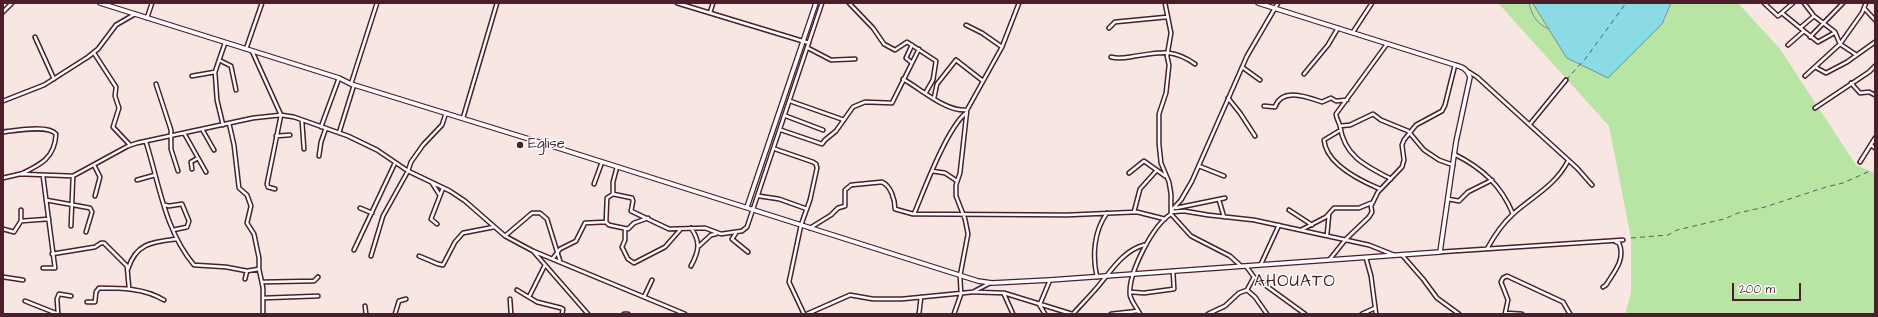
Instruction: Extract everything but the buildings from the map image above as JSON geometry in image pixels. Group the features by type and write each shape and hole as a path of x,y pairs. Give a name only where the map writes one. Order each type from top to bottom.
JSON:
{"street":[{"path":"3,12 12,3"},
{"path":"100,3 338,78 353,85 446,112 978,281 992,283 1050,280 1261,264 1624,240"},
{"path":"147,18 152,3"},
{"path":"246,49 262,3"},
{"path":"339,133 377,3"},
{"path":"463,118 497,3"},
{"path":"677,3 809,43"},
{"path":"710,13 714,3"},
{"path":"747,207 816,3"},
{"path":"699,246 711,235 736,232 747,227 786,116 822,3"},
{"path":"849,3 873,28 887,46 895,50 906,42 919,49 936,62 933,80 926,92"},
{"path":"914,214 932,171 956,123 967,111 1002,47 1019,3"},
{"path":"1165,3 1171,29 1166,93 1160,114 1159,135 1161,163 1171,194 1171,212 1191,236 1230,256 1241,266"},
{"path":"1258,3 1354,32 1464,68 1477,77 1530,124 1568,161 1586,176 1592,185"},
{"path":"1111,314 1139,313 1130,292 1134,274 1145,245 1187,192 1242,67 1278,3"},
{"path":"1354,32 1372,3"},
{"path":"1764,3 1776,15 1782,13 1793,3"},
{"path":"1804,3 1814,16 1835,32 1840,44 1855,54"},
{"path":"1810,36 1843,3"},
{"path":"1805,76 1840,44 1862,13 1863,8 1867,3"},
{"path":"1863,8 1875,20"},
{"path":"1782,13 1819,42 1835,32"},
{"path":"3,101 32,91 54,79 94,53 116,25 135,14"},
{"path":"1800,28 1814,16"},
{"path":"1108,28 1115,22 1167,17"},
{"path":"966,25 982,33 1002,47"},
{"path":"1304,74 1328,45 1338,28"},
{"path":"1788,45 1804,31"},
{"path":"35,37 54,79"},
{"path":"223,125 217,100 216,72 225,42"},
{"path":"1815,67 1826,73 1847,62 1855,54 1875,42"},
{"path":"1388,43 1336,114 1340,126 1339,131 1355,158 1391,179"},
{"path":"911,62 906,58 912,45"},
{"path":"808,48 830,60 855,59"},
{"path":"781,130 822,144 844,120 849,111 860,103 892,103 911,62 919,49"},
{"path":"252,51 281,115 267,184 268,187 275,189"},
{"path":"1111,58 1168,52 1176,53 1195,64"},
{"path":"94,53 116,87 115,96 119,108 112,127 130,145"},
{"path":"219,60 231,66 236,90"},
{"path":"934,98 937,84 956,60 983,81"},
{"path":"1301,230 1313,225 1330,214 1334,208 1358,208 1369,205 1372,202 1380,189 1391,179 1403,164 1402,145 1416,125 1442,111 1445,105 1455,65"},
{"path":"1815,108 1869,72 1875,66"},
{"path":"1242,67 1260,80"},
{"path":"192,76 216,72"},
{"path":"1440,252 1454,154 1470,77 1468,72"},
{"path":"322,127 338,78"},
{"path":"903,79 926,92 939,104 950,108 967,111"},
{"path":"1530,124 1566,80"},
{"path":"1851,83 1860,93 1869,92 1875,94"},
{"path":"156,84 172,136 171,148 178,171"},
{"path":"1264,106 1275,107 1280,99 1291,94 1308,96 1322,102 1331,98 1336,101 1346,100"},
{"path":"1228,98 1240,112 1255,136"},
{"path":"790,101 844,120"},
{"path":"954,314 962,294 960,276 968,234 964,214 956,196 967,111"},
{"path":"371,256 383,216 408,171 414,157 442,124 446,112"},
{"path":"1340,126 1353,124 1372,114 1410,133 1424,150 1439,160 1453,165"},
{"path":"20,174 74,176 130,145 229,123 281,115 326,128 368,145 408,171 443,188 465,201 504,236 533,251 685,314"},
{"path":"786,116 823,130"},
{"path":"302,120 304,149"},
{"path":"229,123 234,145 239,188 246,195 251,206 247,223 254,234 259,269 263,282 263,314"},
{"path":"319,156 321,142 326,128"},
{"path":"3,132 29,129 49,130 56,134 54,144 43,164 20,174 3,178"},
{"path":"201,129 214,150"},
{"path":"1339,131 1324,140 1333,158 1351,175 1380,189"},
{"path":"184,133 206,172"},
{"path":"276,136 290,135"},
{"path":"1860,162 1875,138"},
{"path":"146,142 176,239 184,253 194,265 226,267 247,271 259,269"},
{"path":"1871,145 1875,148"},
{"path":"774,149 816,164 817,172 801,225 789,282 805,314 850,295 873,299 922,297 973,292 1004,293 1072,314 1128,254 1145,245"},
{"path":"1454,154 1475,165 1492,180 1504,196 1513,214"},
{"path":"192,169 191,162 198,158"},
{"path":"1130,173 1142,161 1166,176"},
{"path":"1487,249 1495,235 1513,214 1553,183 1568,161"},
{"path":"354,250 395,162"},
{"path":"594,184 602,162"},
{"path":"94,165 100,177 95,196"},
{"path":"1199,166 1224,176"},
{"path":"613,194 613,182 617,167"},
{"path":"1134,212 1140,190 1157,170"},
{"path":"932,171 945,173 957,181"},
{"path":"137,180 155,175"},
{"path":"43,176 54,269 43,268"},
{"path":"71,226 74,176"},
{"path":"1448,199 1459,201 1468,192 1492,180"},
{"path":"810,228 830,216 838,208 845,206 845,190 851,185 884,182 894,199 895,210 914,214 1066,215 1141,212 1165,219"},
{"path":"431,183 440,194"},
{"path":"437,224 431,219 443,188"},
{"path":"606,222 607,198 613,194 632,198 633,201 631,211 669,229 680,230 690,228 707,228 717,234"},
{"path":"759,196 779,199 807,209"},
{"path":"1175,208 1225,198"},
{"path":"46,200 72,204 91,210 86,232"},
{"path":"1219,200 1224,217"},
{"path":"1330,260 1346,239 1371,215 1372,202"},
{"path":"164,204 170,206 182,204 189,221 187,227 173,230"},
{"path":"360,208 372,212"},
{"path":"3,229 14,232 21,221 20,210"},
{"path":"1171,212 1184,210 1224,217 1254,220 1369,244 1396,256"},
{"path":"1289,210 1313,225"},
{"path":"504,236 532,213 540,213 547,219 560,262"},
{"path":"1097,277 1094,260 1095,245 1099,225 1107,213"},
{"path":"1327,235 1330,214"},
{"path":"553,259 558,254 560,249 576,240 585,223 606,222 609,225 625,229 629,228 634,222 648,218"},
{"path":"21,221 49,219"},
{"path":"1261,264 1279,225"},
{"path":"419,256 438,264 443,264 455,242 463,233 494,227"},
{"path":"690,228 695,235 699,246 697,256 691,266"},
{"path":"625,229 625,240 622,248 628,259 634,263 665,247 680,230"},
{"path":"736,232 732,239 748,252"},
{"path":"129,288 128,269 132,257 140,248 158,241 176,239"},
{"path":"1603,287 1606,285 1620,263 1621,250 1619,243 1616,241"},
{"path":"52,254 95,247 102,242 124,263 128,269"},
{"path":"533,251 588,314"},
{"path":"1402,255 1437,298 1459,314"},
{"path":"1366,258 1373,282 1376,314"},
{"path":"530,297 545,265"},
{"path":"1246,266 1254,277 1305,314"},
{"path":"245,279 247,271"},
{"path":"1130,292 1144,293 1174,289 1173,271"},
{"path":"1522,314 1505,314 1508,300 1501,282 1502,278 1508,276 1563,302 1570,314"},
{"path":"3,277 23,280"},
{"path":"263,282 314,281 318,277"},
{"path":"1208,314 1224,306 1239,293 1247,290 1254,277"},
{"path":"644,297 652,280"},
{"path":"1040,304 1050,280"},
{"path":"973,292 992,283"},
{"path":"985,285 992,292"},
{"path":"87,302 95,302 96,290 99,288 129,288 157,296 164,300"},
{"path":"517,290 537,302 563,309 562,314"},
{"path":"1247,290 1255,297 1267,314"},
{"path":"1004,293 1013,314"},
{"path":"25,301 58,314 58,295 61,294 71,296"},
{"path":"264,298 318,296"},
{"path":"919,314 922,297"},
{"path":"394,314 399,301 406,299"},
{"path":"510,299 511,314"},
{"path":"1040,304 1046,314"},
{"path":"365,306 366,314"},
{"path":"1362,314 1375,308"}],"green space":[{"path":"1498,3 1533,3 1567,58 1662,24 1671,3 1738,3 1780,49 1856,165 1872,172 1875,171 1875,314 1625,314 1631,293 1631,238 1609,126"}],"water":[{"path":"1533,3 1671,3 1662,24 1608,78 1567,58"}],"waterway":[{"path":"1529,3 1536,19 1541,25 1549,29"}],"ferry route":[{"path":"1566,80 1586,58 1626,3"},
{"path":"1631,238 1668,235 1677,230 1724,219 1738,213 1765,207 1843,183 1870,171"}],"place":[{"name":"Eglise","path":"520,145"}],"district":[{"name":"AHOUATO","path":"1295,282"}]}
